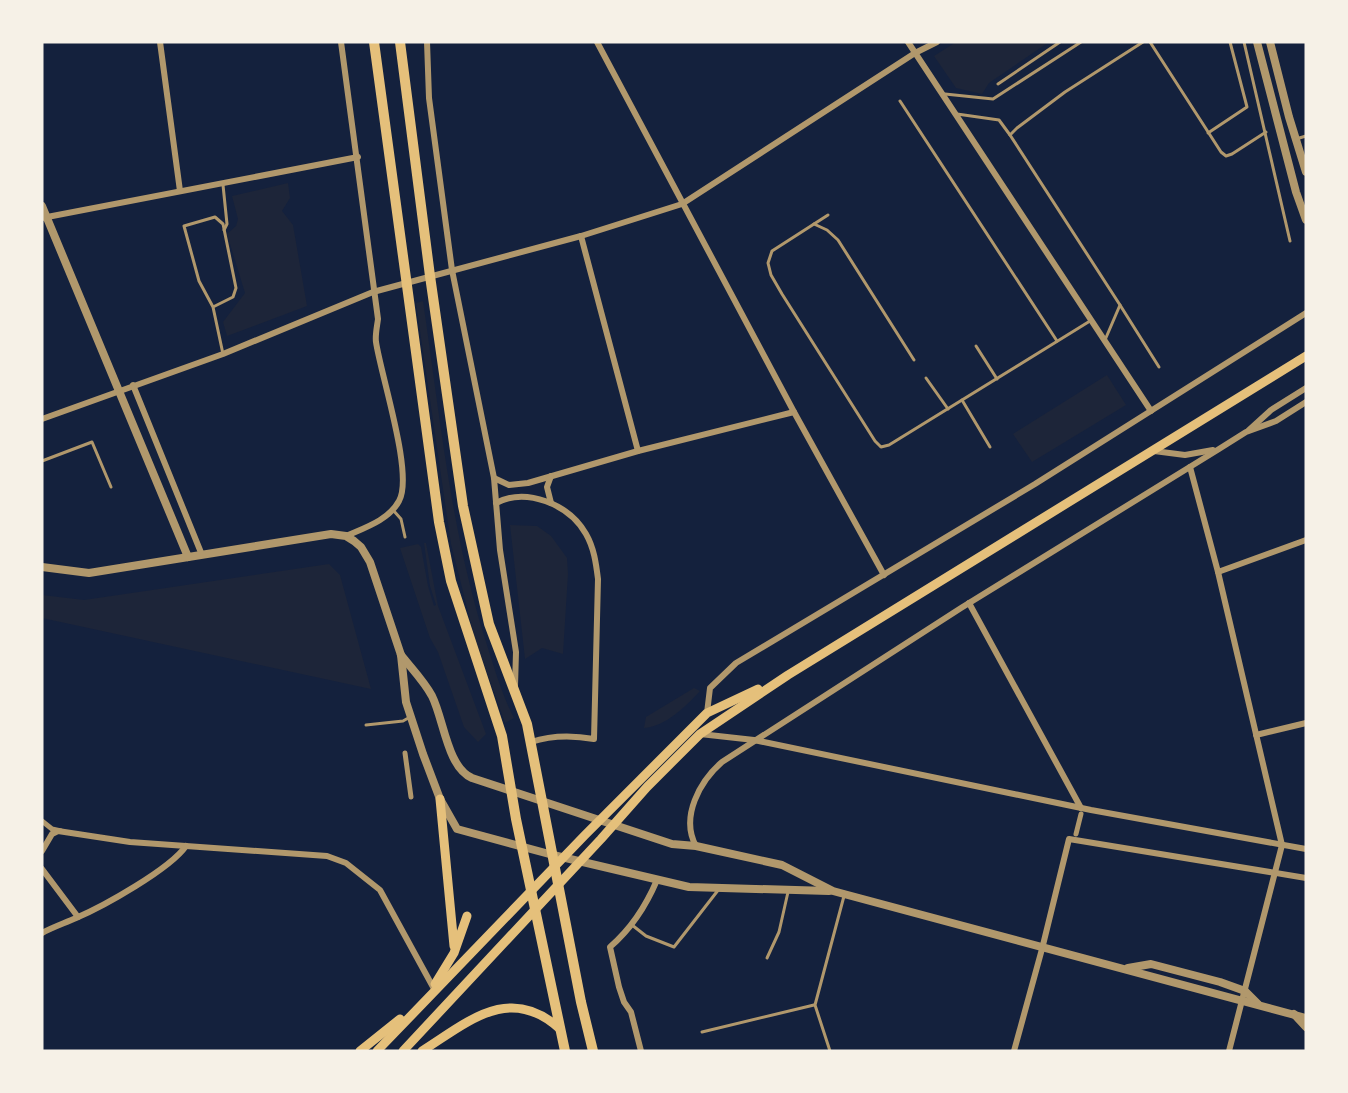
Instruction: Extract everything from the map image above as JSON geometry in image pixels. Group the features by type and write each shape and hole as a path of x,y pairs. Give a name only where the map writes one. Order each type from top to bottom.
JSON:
{"main road":[{"path":"374,42 439,522 451,581 502,736 562,1048"},
{"path":"400,42 430,276 461,495 471,548 489,624 527,724 543,802 558,856 555,866 558,885 593,1051"},
{"path":"403,1051 647,787 700,734 784,677 1306,356"},
{"path":"558,856 599,821 707,713 784,677"},
{"path":"440,799 455,950"},
{"path":"377,1051 555,866"},
{"path":"360,1051 396,1023 433,987 455,950 467,916"},
{"path":"422,1051 486,1011 502,1007 519,1008 544,1016 560,1029"}],"street":[{"path":"160,42 180,191"},
{"path":"341,42 378,319 376,340 401,456 404,488 400,501 392,511 369,526 346,536"},
{"path":"427,42 429,98 452,270 494,478 500,550 516,652 514,693"},
{"path":"597,42 682,204 884,575"},
{"path":"908,42 1151,411"},
{"path":"42,419 223,354 374,292 580,236 682,204 915,53 937,42"},
{"path":"1257,42 1296,192 1306,220"},
{"path":"1270,42 1306,172"},
{"path":"44,217 358,157"},
{"path":"42,206 44,217 188,557"},
{"path":"580,236 638,451"},
{"path":"707,713 710,688 736,663 1035,484 1306,313"},
{"path":"133,385 202,555"},
{"path":"1246,432 1271,410 1306,388"},
{"path":"696,846 689,829 689,820 702,783 709,773 722,762 969,603 1219,448 1246,432 1276,421 1306,402"},
{"path":"494,478 504,484 515,484 794,412"},
{"path":"1154,451 1185,455 1219,448"},
{"path":"1190,467 1218,572 1282,848 1228,1051"},
{"path":"551,476 547,487 551,503"},
{"path":"496,503 516,497 551,503 579,524 586,534 596,559 594,739 558,736 531,742"},
{"path":"42,567 89,573 331,534 346,536 361,548 370,562 401,655 406,702 440,799 458,829 522,847 689,887 833,891"},
{"path":"1218,572 1306,540"},
{"path":"969,603 1081,811 1076,834"},
{"path":"401,655 431,694 458,767 465,775 472,778 672,844 696,846 782,864 833,891 1306,1018"},
{"path":"1256,735 1306,723"},
{"path":"700,734 754,740 1081,811 1282,848 1306,849"},
{"path":"405,753 411,797"},
{"path":"42,821 52,829 112,841 327,856 346,863 380,890 433,987"},
{"path":"42,851 54,833 62,831"},
{"path":"1014,1051 1069,839 1277,869 1306,878"},
{"path":"42,933 78,917 165,866 180,855 186,846"},
{"path":"42,868 78,917"},
{"path":"641,1051 631,1012 624,1002 610,947 632,925 657,880"},
{"path":"1125,969 1151,964 1220,982 1245,991 1259,1005"},
{"path":"1293,1014 1306,1027"}],"lane":[{"path":"998,84 1060,42"},
{"path":"944,94 993,99 1081,42"},
{"path":"1010,135 1065,92 1143,42"},
{"path":"1150,42 1208,133 1226,156 1266,132"},
{"path":"1208,133 1247,107 1230,42"},
{"path":"1244,42 1290,241"},
{"path":"900,100 1057,341"},
{"path":"957,114 999,120 1159,367"},
{"path":"1296,139 1306,136"},
{"path":"223,183 227,224 224,230"},
{"path":"828,215 772,252 768,263 771,275 875,441 881,447 889,445 1091,320"},
{"path":"213,307 233,297 236,292 223,224 215,218 184,226 199,281 213,307 223,354"},
{"path":"814,224 827,230 838,240 914,360"},
{"path":"1105,340 1120,305"},
{"path":"976,346 997,379"},
{"path":"926,378 948,409"},
{"path":"962,400 990,447"},
{"path":"42,461 92,442 111,487"},
{"path":"392,511 401,519 405,537"},
{"path":"366,726 403,721 411,716"},
{"path":"632,925 646,936 674,947 719,888"},
{"path":"767,958 779,932 788,891"},
{"path":"830,1051 814,1005 844,894"},
{"path":"702,1032 814,1005"}],"shaded area":[{"path":"956,42 1049,42 989,83 982,94 956,88 934,56"},
{"path":"288,183 290,198 282,211 293,225 307,306 227,336 223,322 245,293 227,234 236,226 238,219 232,196"},
{"path":"423,301 455,518 475,603 502,691 514,718 505,723 475,639 451,544 416,303"},
{"path":"1107,375 1126,405 1032,462 1013,434"},
{"path":"510,525 537,526 551,536 567,558 563,654 542,648 525,659"},
{"path":"424,543 426,543 438,606 486,734 478,742 464,727 438,652 430,638 400,548 418,544 421,547 434,606 436,605 430,586"},
{"path":"329,564 340,575 371,689 42,618 42,595 84,600"},
{"path":"694,688 700,691 675,715 660,724 644,728 646,717"}]}
